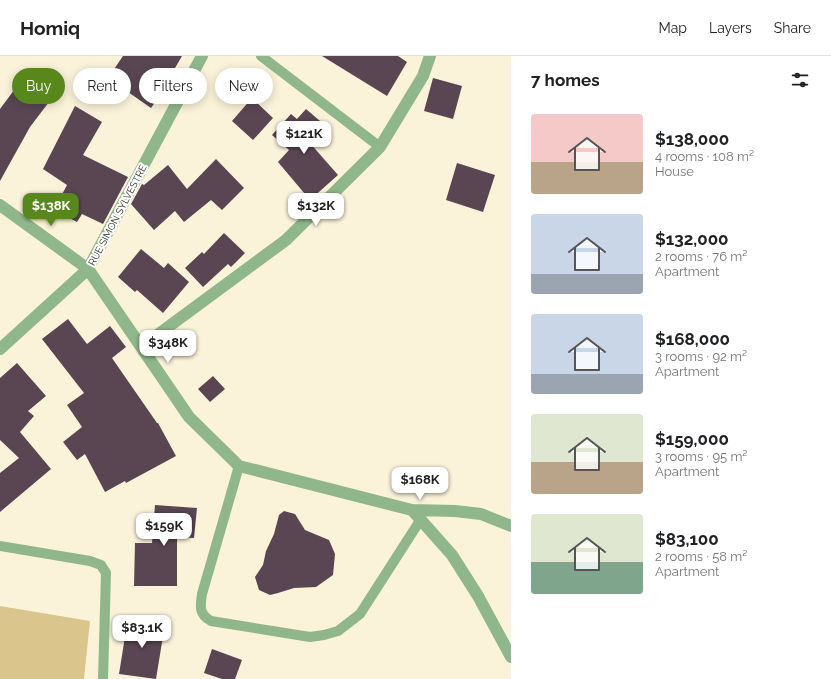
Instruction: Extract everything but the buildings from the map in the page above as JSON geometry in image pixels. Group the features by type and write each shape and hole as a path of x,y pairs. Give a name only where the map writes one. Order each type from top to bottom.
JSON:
{"street":[{"name":"RUE SIMON SYLVESTRE","path":"0,349 88,269 202,56"},
{"path":"141,347 286,240 380,147 423,76 430,56"},
{"path":"0,205 88,269 189,417 239,466 417,515 456,511 481,514 511,526"},
{"path":"417,515 452,555 478,596 511,657"}],"lane":[{"path":"261,56 380,147"},
{"path":"239,466 202,594 200,606 202,613 205,618 211,621 310,637 324,636 338,631 360,614 417,515"},
{"path":"0,546 90,561 101,565 106,573 103,679"}],"shaded area":[{"path":"0,606 90,621 84,679 0,679"}]}
